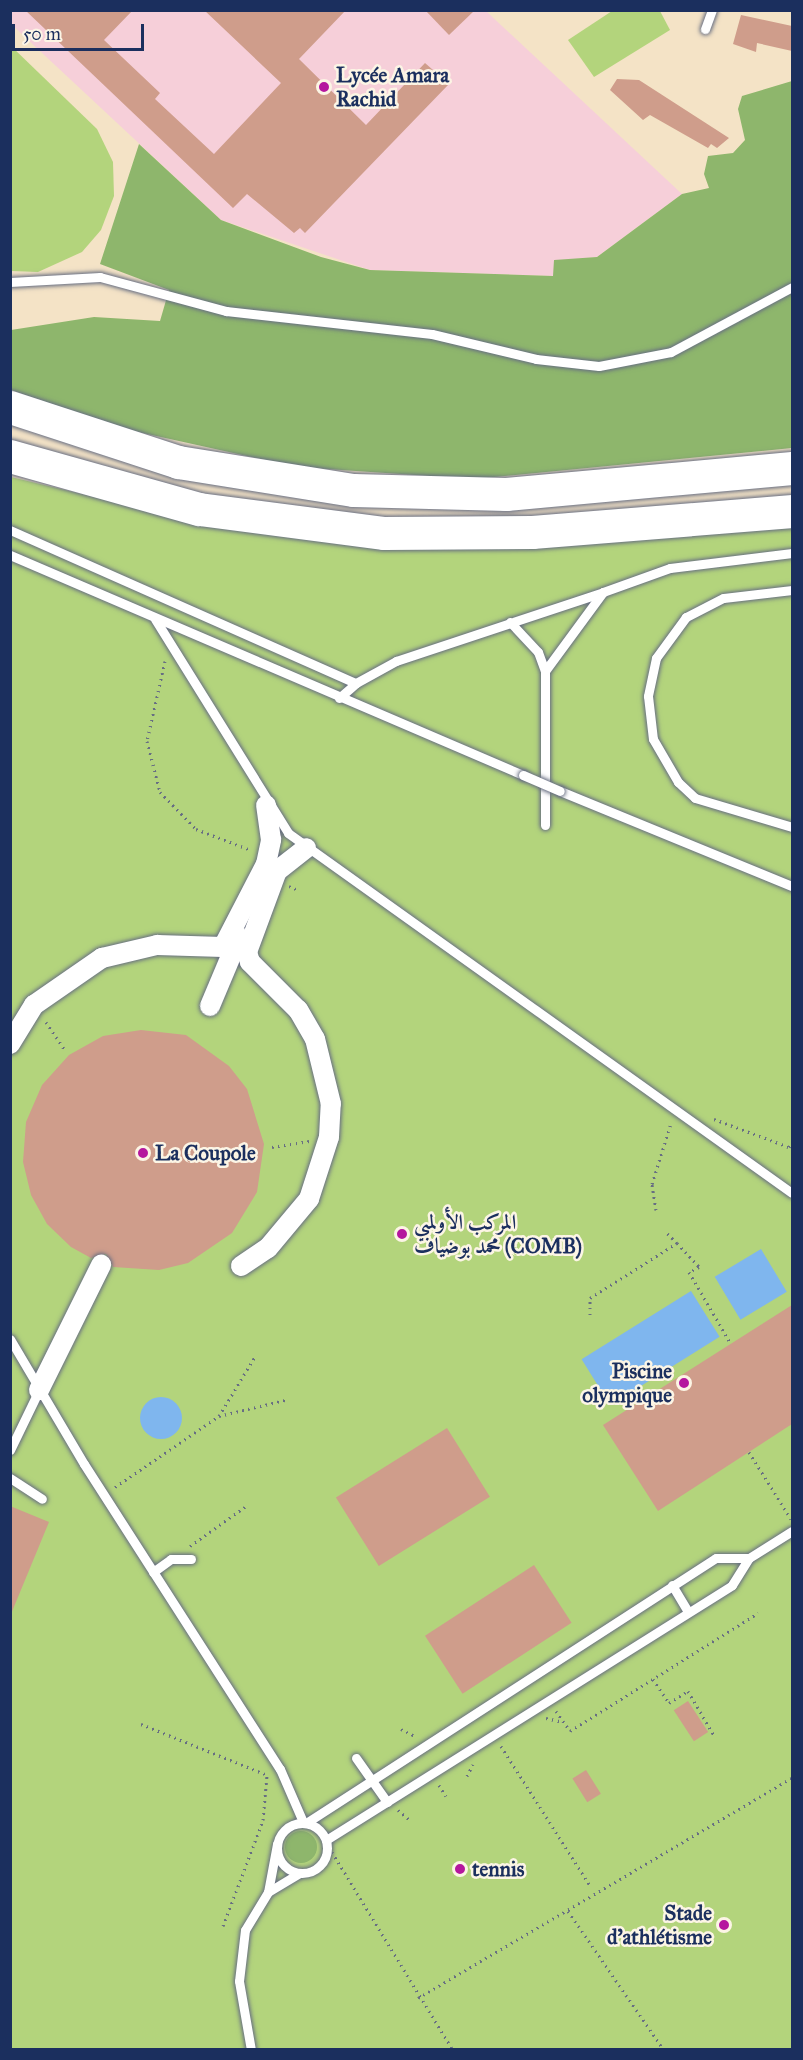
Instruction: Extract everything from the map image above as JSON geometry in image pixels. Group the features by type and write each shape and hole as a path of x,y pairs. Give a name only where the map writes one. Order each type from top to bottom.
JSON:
{"highway":[{"path":"10,407 178,462 353,490 506,494 792,468"},
{"path":"10,456 199,509 384,533 497,534 792,511"}],"street":[{"path":"210,1006 267,877 272,840 266,805"},
{"path":"267,877 289,857 306,848"},
{"path":"10,1044 34,1005 77,970 129,949 223,947 254,907"},
{"path":"241,1266 297,1216 322,1169 329,1137 331,1104 315,1039 298,1010 248,957 254,907"},
{"path":"39,1390 101,1264"}],"lane":[{"path":"705,29 712,10"},
{"path":"10,282 100,278 226,311 432,334 544,361 599,366 687,345 792,287"},
{"path":"10,530 356,683"},
{"path":"339,698 356,683 396,661 670,568 792,553"},
{"path":"10,555 339,698 792,886"},
{"path":"792,590 723,598 686,617 656,658 648,696 654,738 678,782 695,798 792,827"},
{"path":"544,671 603,592"},
{"path":"154,619 266,805 306,848 792,1193"},
{"path":"510,622 538,652 544,671 544,825"},
{"path":"10,1339 103,1494 280,1770 305,1822 327,1842"},
{"path":"10,1450 39,1390"},
{"path":"10,1478 42,1499"},
{"path":"268,1892 300,1873 321,1865 327,1842 387,1802 732,1585 749,1558 792,1531"},
{"path":"251,2049 239,1982 245,1930 268,1892 277,1844 286,1828 305,1822 716,1558 749,1558"},
{"path":"153,1572 171,1559 191,1559"},
{"path":"672,1585 688,1612"},
{"path":"356,1758 387,1802"},
{"path":"277,1844 282,1864 300,1873"}],"path":[{"path":"169,645 148,729 155,780 186,821 253,851 245,867 298,890"},
{"path":"34,1005 65,1050"},
{"path":"656,1210 652,1184 674,1110"},
{"path":"701,1115 789,1147 792,1144"},
{"path":"272,1147 329,1137"},
{"path":"667,1233 699,1267 689,1272 731,1344"},
{"path":"590,1315 590,1298 677,1243"},
{"path":"219,1416 256,1355"},
{"path":"103,1494 219,1416 285,1400"},
{"path":"749,1452 792,1522"},
{"path":"171,1559 246,1506"},
{"path":"548,1700 570,1731 758,1613"},
{"path":"653,1679 669,1703 688,1691 715,1737"},
{"path":"141,1724 267,1775 280,1770"},
{"path":"401,1729 427,1742"},
{"path":"494,1734 590,1884"},
{"path":"224,1926 263,1820 267,1775"},
{"path":"418,1998 792,1778"},
{"path":"327,1842 418,1998 453,2049"},
{"path":"568,1911 664,2049"}],"shaded area":[{"name":"Lycée Amara Rachid","path":"10,11 486,11 682,194 597,257 555,261 554,276 370,270 221,220 11,24"}],"green space":[{"path":"612,11 660,11 670,30 594,77 568,40"},
{"path":"11,46 97,129 113,162 114,196 101,230 82,252 38,272 11,271"},
{"path":"792,81 792,448 474,479 297,467 120,428 11,390 11,330 94,317 160,321 169,290 100,264 139,144 221,220 321,257 370,270 553,276 554,260 597,257 682,194 709,188 704,174 708,156 733,153 745,140 738,109 742,96"},
{"name":"المركب الأولمبي محمد بوضياف (COMB)","path":"11,477 220,527 399,548 545,547 792,526 792,2049 11,2050"},
{"path":"301,1831 312,1836 317,1847 312,1858 301,1863 290,1858 285,1847 290,1836"}],"water":[{"path":"761,1249 787,1292 740,1320 715,1277"},
{"path":"691,1291 720,1337 610,1405 582,1359"},
{"path":"161,1397 176,1403 182,1418 176,1433 161,1439 146,1433 140,1418 146,1403"}],"building":[{"path":"25,10 133,10 104,40 160,93 155,99 214,154 281,83 204,10 346,10 299,59 366,125 425,63 449,84 305,233 300,228 294,233 247,194 233,208"},
{"path":"425,10 475,10 449,35"},
{"path":"741,15 792,26 792,51 757,43 756,52 733,44"},
{"path":"617,79 639,80 729,138 717,148 711,144 708,148 650,115 643,120 610,90"},
{"name":"La Coupole","path":"141,1030 186,1035 229,1066 247,1089 264,1144 257,1192 232,1233 188,1263 159,1270 113,1267 106,1254 91,1258 71,1247 47,1224 31,1195 23,1162 26,1122 42,1085 69,1055 103,1036"},
{"path":"792,1305 792,1424 658,1511 603,1425"},
{"path":"447,1428 490,1497 379,1566 336,1497"},
{"path":"10,1506 49,1522 11,1614 10,1613"},
{"path":"534,1565 572,1623 463,1694 425,1636"},
{"path":"688,1701 708,1732 694,1741 674,1710"},
{"path":"586,1770 601,1794 587,1802 572,1778"}],"place":[{"name":"Lycée Amara Rachid","path":"324,87"},
{"name":"La Coupole","path":"143,1153"},
{"name":"المركب الأولمبي محمد بوضياف (COMB)","path":"402,1234"},
{"name":"Piscine olympique","path":"684,1383"},
{"name":"tennis","path":"460,1869"},
{"name":"Stade d’athlétisme","path":"724,1925"}]}
